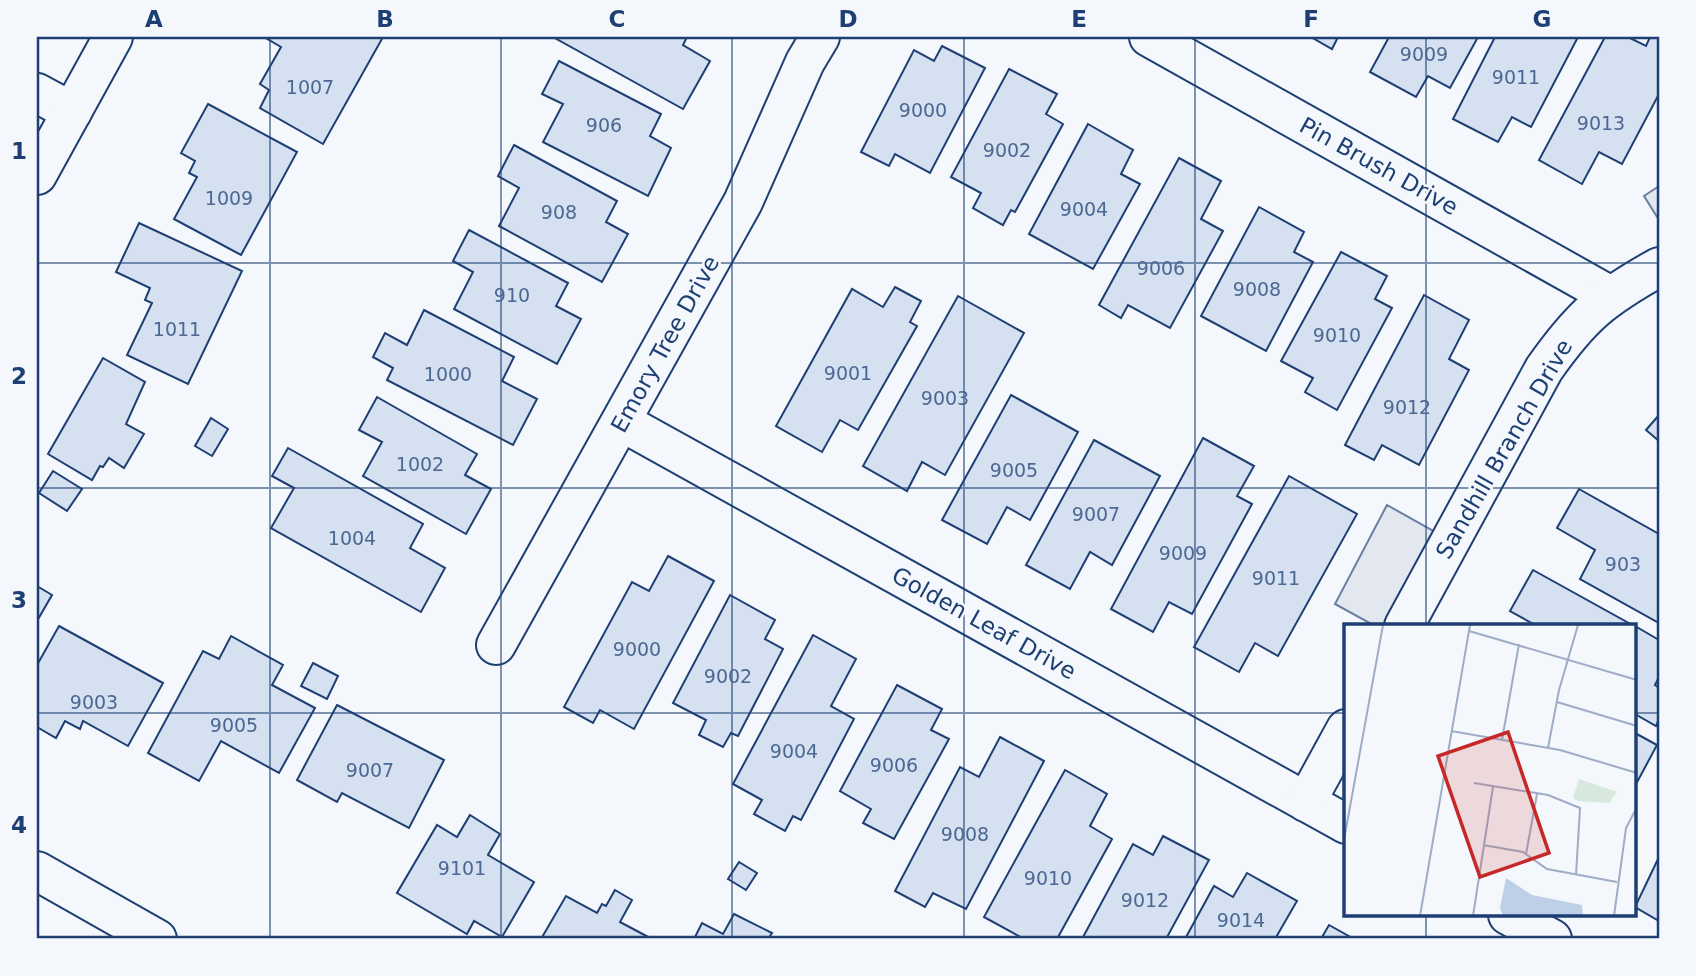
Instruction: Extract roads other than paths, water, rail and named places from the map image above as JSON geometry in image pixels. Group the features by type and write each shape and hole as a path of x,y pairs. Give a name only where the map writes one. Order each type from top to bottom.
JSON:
{"street":[{"path":"37,175 113,37"},
{"name":"Emory Tree Drive","path":"495,645 743,202 805,62 820,37"},
{"name":"Pin Brush Drive","path":"1149,37 1609,295"},
{"path":"37,93 72,112"},
{"name":"Sandhill Branch Drive","path":"1405,624 1544,369 1571,330 1609,295 1659,267"},
{"name":"Golden Leaf Drive","path":"622,422 1344,823"},
{"path":"1306,802 1344,733"},
{"path":"37,872 157,939"},
{"path":"1510,916 1552,939"}]}
